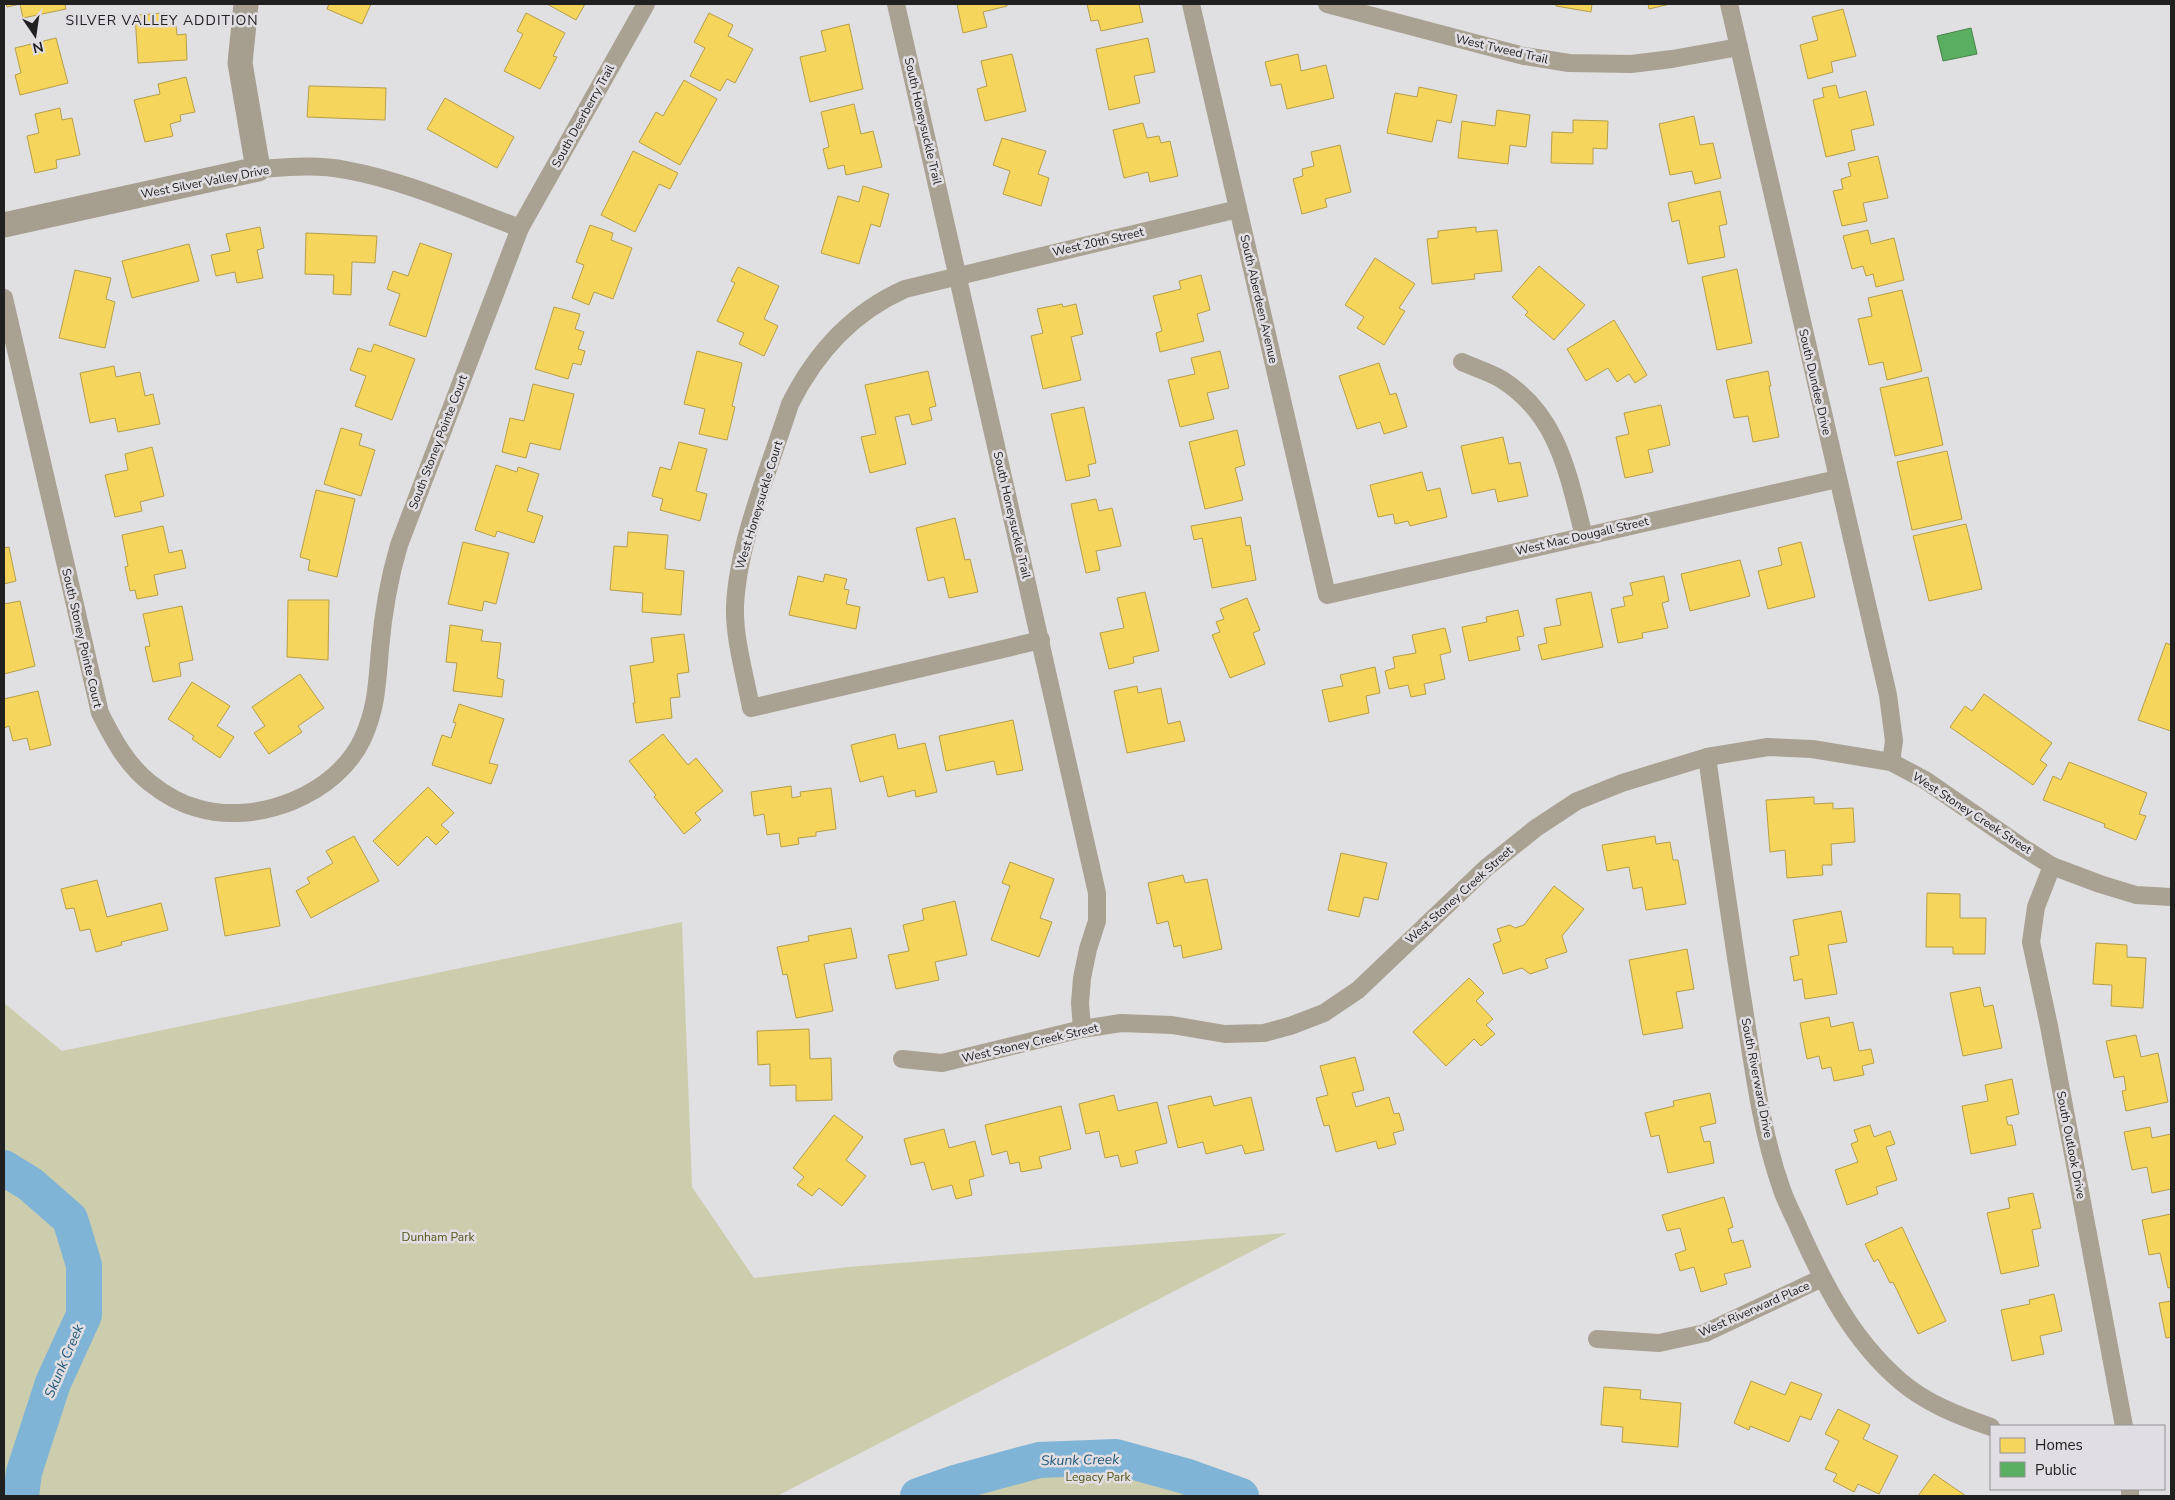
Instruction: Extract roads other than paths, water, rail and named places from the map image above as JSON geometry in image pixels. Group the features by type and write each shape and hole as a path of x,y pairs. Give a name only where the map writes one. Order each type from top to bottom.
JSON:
{"street":[{"path":"246,4 243,16 240,63 258,169"},
{"name":"South Deerberry Trail","path":"520,228 646,4"},
{"name":"South Honeysuckle Trail","path":"896,4 1097,893 1096,921 1082,978 1080,1003 1082,1029"},
{"name":"West Tweed Trail","path":"1327,4 1524,56 1569,63 1631,64 1739,47"},
{"name":"South Dundee Drive","path":"1729,4 1888,695 1894,741 1891,762"},
{"name":"South Aberdeen Avenue","path":"1196,5 1238,209 1326,595"},
{"name":"West Silver Valley Drive","path":"4,225 258,169 292,167 344,169 393,181 520,228"},
{"name":"West 20th Street","path":"957,275 1238,209"},
{"name":"South Stoney Pointe Court","path":"4,298 100,713 119,750 149,782 171,797 197,808 225,814 253,812 298,800 310,793 348,761 362,740 378,692 380,650 389,580 399,544 520,228"},
{"name":"West Honeysuckle Court","path":"957,275 905,289 862,313 838,335 815,362 790,404 740,565 735,606 736,627 751,708 1041,640"},
{"path":"1462,362 1499,378 1516,389 1542,416 1563,458 1584,536"},
{"name":"West Mac Dougall Street","path":"1326,595 1837,479"},
{"name":"West Stoney Creek Street","path":"902,1059 942,1063 1082,1029 1121,1024 1172,1025 1225,1034 1264,1033 1324,1014 1358,990 1486,868 1536,828 1577,801 1622,783 1707,757 1768,747 1812,749 1891,762 1940,790 2052,866 2100,884 2136,894 2171,897"},
{"name":"South Riverward Drive","path":"1707,757 1759,1103 1781,1188 1822,1278 1850,1327 1871,1353 1900,1381 1928,1400 1963,1417 1990,1427"},
{"name":"South Outlook Drive","path":"2052,866 2036,907 2031,942 2051,1036 2124,1425"},
{"name":"West Riverward Place","path":"1597,1339 1660,1342 1704,1333 1822,1278"}],"waterway":[{"name":"Skunk Creek","path":"4,1168 30,1184 70,1219 84,1265 84,1315 53,1383 24,1472 21,1496"},
{"name":"Skunk Creek","path":"918,1496 958,1482 1039,1460 1116,1457 1185,1476 1241,1496"}],"district":[{"name":"SILVER VALLEY ADDITION","path":"162,20"}],"park label":[{"name":"Dunham Park","path":"438,1237"},
{"name":"Legacy Park","path":"1098,1477"}]}
